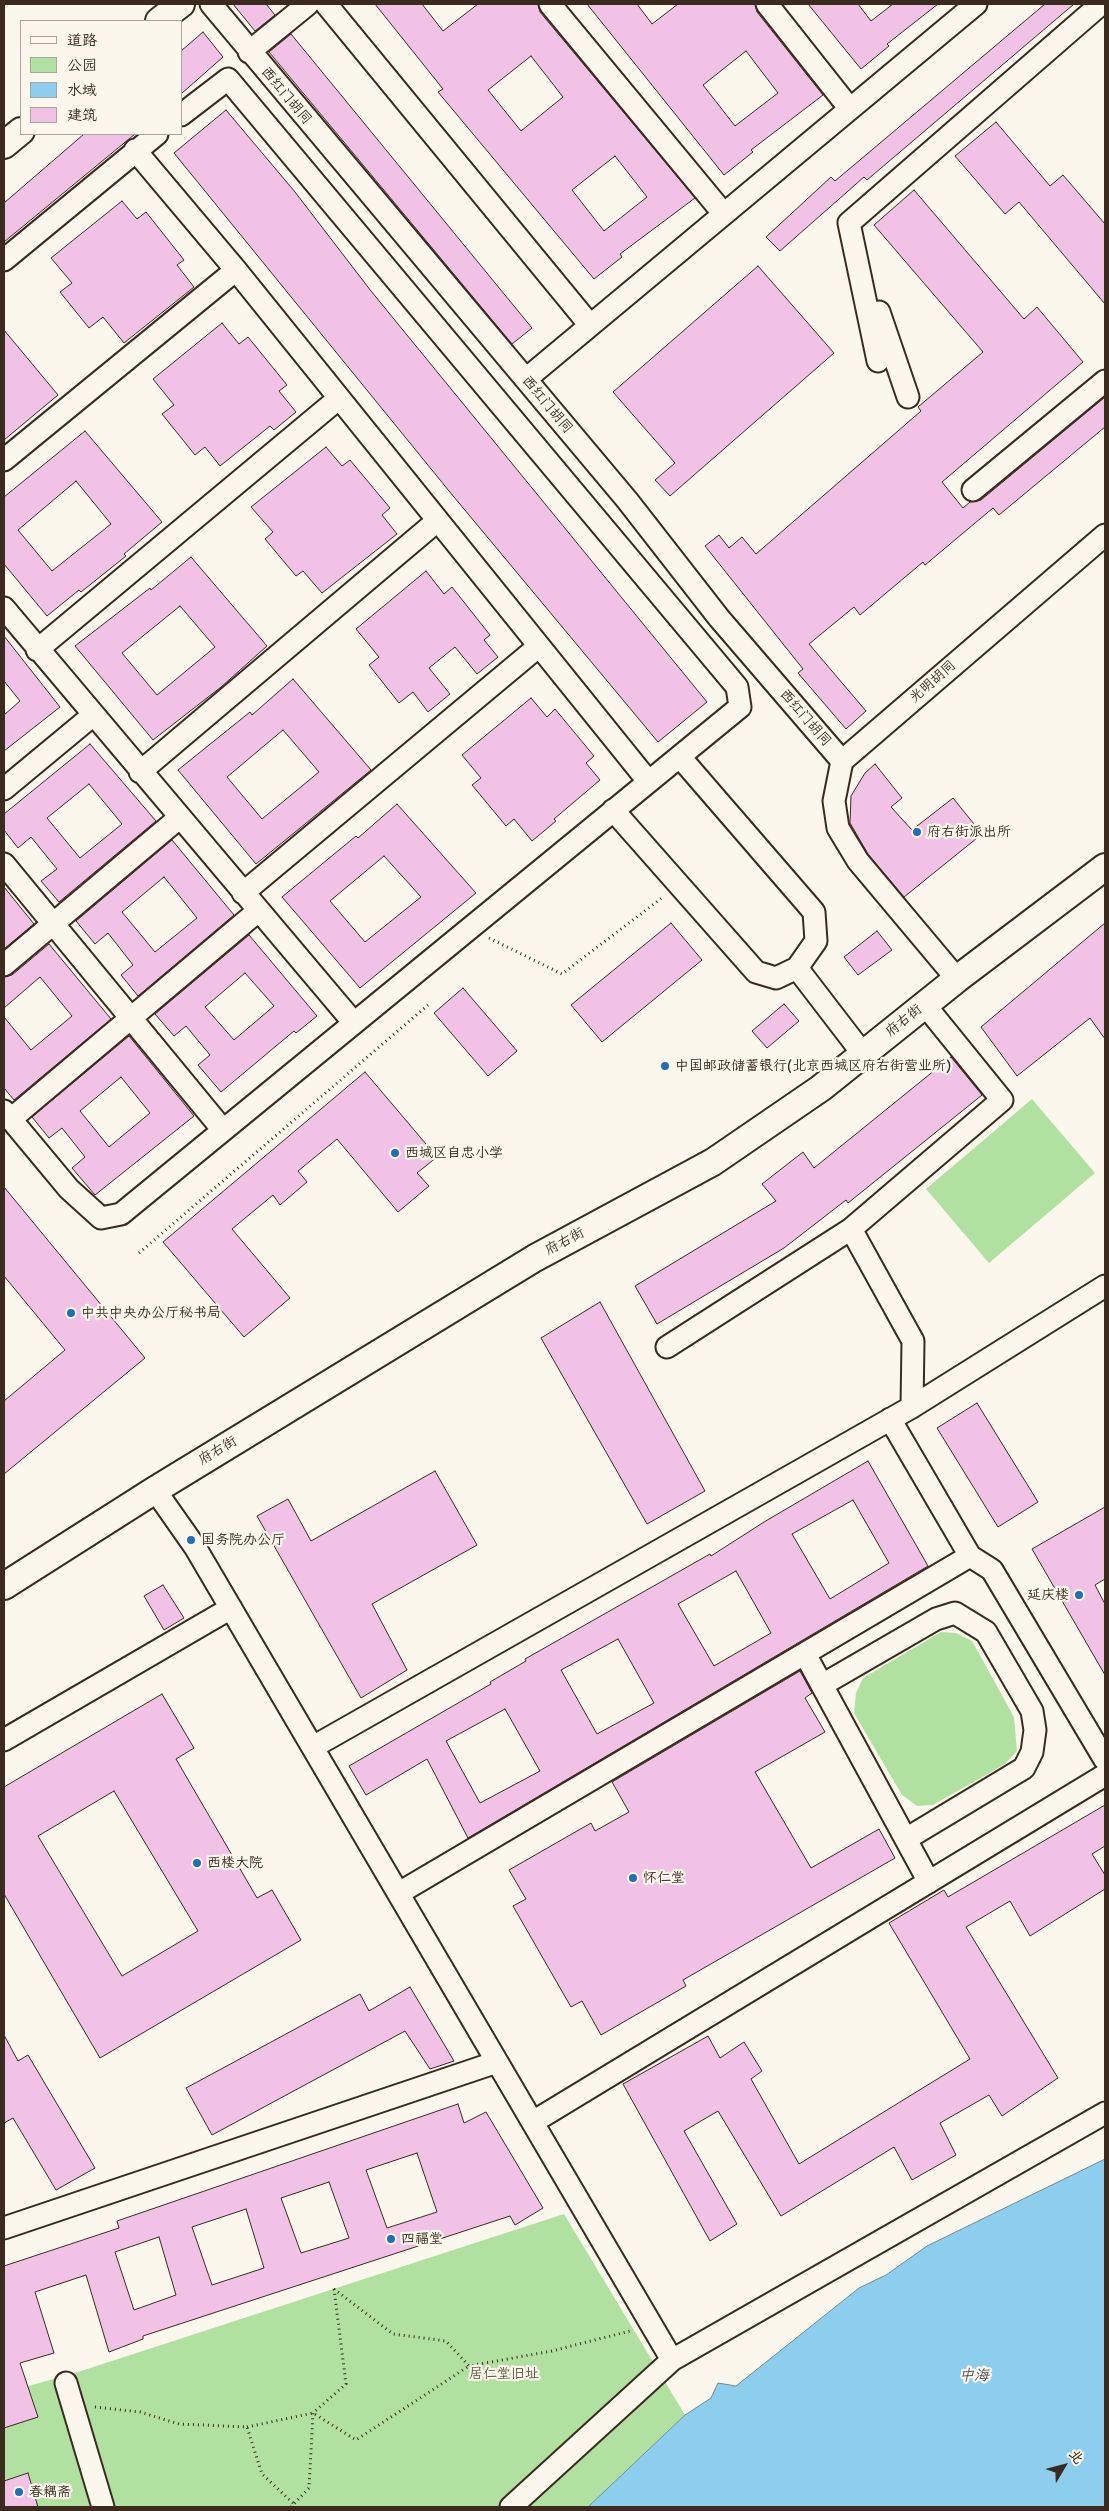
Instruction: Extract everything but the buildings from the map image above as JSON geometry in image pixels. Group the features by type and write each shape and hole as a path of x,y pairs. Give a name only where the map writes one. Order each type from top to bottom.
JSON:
{"main road":[{"path":"160,20 181,4"},
{"path":"4,145 20,132"},
{"name":"府右街","path":"4,1586 155,1490 535,1258 713,1162 821,1088 957,979 1105,867"}],"street":[{"name":"西红门胡同","path":"211,4 249,52 627,500 719,618 842,761"},
{"path":"249,52 308,4"},
{"path":"326,4 589,324"},
{"path":"550,4 723,213"},
{"path":"767,4 850,109"},
{"path":"526,379 589,324 976,4"},
{"path":"849,224 1101,4"},
{"path":"182,114 228,78 737,687 740,707 121,1214 101,1218 68,1189 7,1115 131,1018 258,911"},
{"path":"4,260 135,150 156,135"},
{"path":"135,150 236,270 338,399 648,781"},
{"path":"849,224 878,360"},
{"path":"849,224 908,397"},
{"path":"4,460 236,270"},
{"path":"973,490 1105,381"},
{"path":"37,650 338,399"},
{"path":"140,772 437,521"},
{"name":"光明胡同","path":"842,761 1105,535"},
{"path":"4,608 92,716 354,1023"},
{"path":"243,893 539,646"},
{"path":"4,789 92,716"},
{"path":"613,810 677,886 756,972 776,978 797,968 816,941 814,912 680,757"},
{"path":"842,761 834,801 838,828 858,861 957,979"},
{"path":"4,965 179,818"},
{"path":"4,864 223,1130"},
{"path":"797,968 863,1054"},
{"path":"667,1347 851,1229 1002,1100 925,1004"},
{"path":"851,1229 913,1341 912,1407"},
{"path":"313,1747 912,1407 1105,1286"},
{"path":"890,1419 970,1556 992,1570 1105,1760"},
{"path":"155,1490 196,1547 672,2360"},
{"path":"399,1894 970,1556"},
{"path":"4,1740 231,1608"},
{"path":"822,1685 936,1620 954,1613 986,1632 1032,1711 1035,1730 1032,1752 1024,1768 906,1839"},
{"path":"805,1654 929,1882"},
{"path":"533,2122 1105,1775"},
{"path":"4,2228 497,2062"},
{"path":"511,2507 672,2360 1105,2113"},
{"path":"66,2383 103,2507"}],"path":[{"path":"469,928 562,974 677,886"},
{"path":"139,1253 428,1005"},
{"path":"72,2405 140,2412 179,2424 247,2427 313,2413 346,2384 334,2289 393,2334 446,2340 469,2366"},
{"path":"313,2413 356,2440 469,2366 552,2350 652,2325"},
{"path":"247,2427 262,2474 292,2506 309,2488 313,2413"}],"green space":[{"path":"1032,1099 1095,1173 989,1263 926,1189"},
{"path":"941,1632 956,1633 972,1641 1014,1717 1017,1751 1005,1764 933,1805 917,1806 902,1795 854,1713 856,1693 863,1678"},
{"name":"居仁堂旧址","path":"564,2214 685,2415 588,2507 4,2507 4,2393 78,2372"}],"water":[{"name":"中海","path":"1105,2159 1105,2507 588,2507 685,2415 711,2398 718,2383 736,2386 859,2288 886,2275 927,2246"}],"place":[{"name":"府右街派出所","path":"917,832"},
{"name":"中国邮政储蓄银行(北京西城区府右街营业所)","path":"665,1066"},
{"name":"西城区自忠小学","path":"395,1153"},
{"name":"中共中央办公厅秘书局","path":"71,1313"},
{"name":"国务院办公厅","path":"191,1540"},
{"name":"延庆楼","path":"1079,1595"},
{"name":"西楼大院","path":"197,1863"},
{"name":"怀仁堂","path":"633,1878"},
{"name":"四福堂","path":"391,2239"},
{"name":"春耦斋","path":"19,2492"}]}
